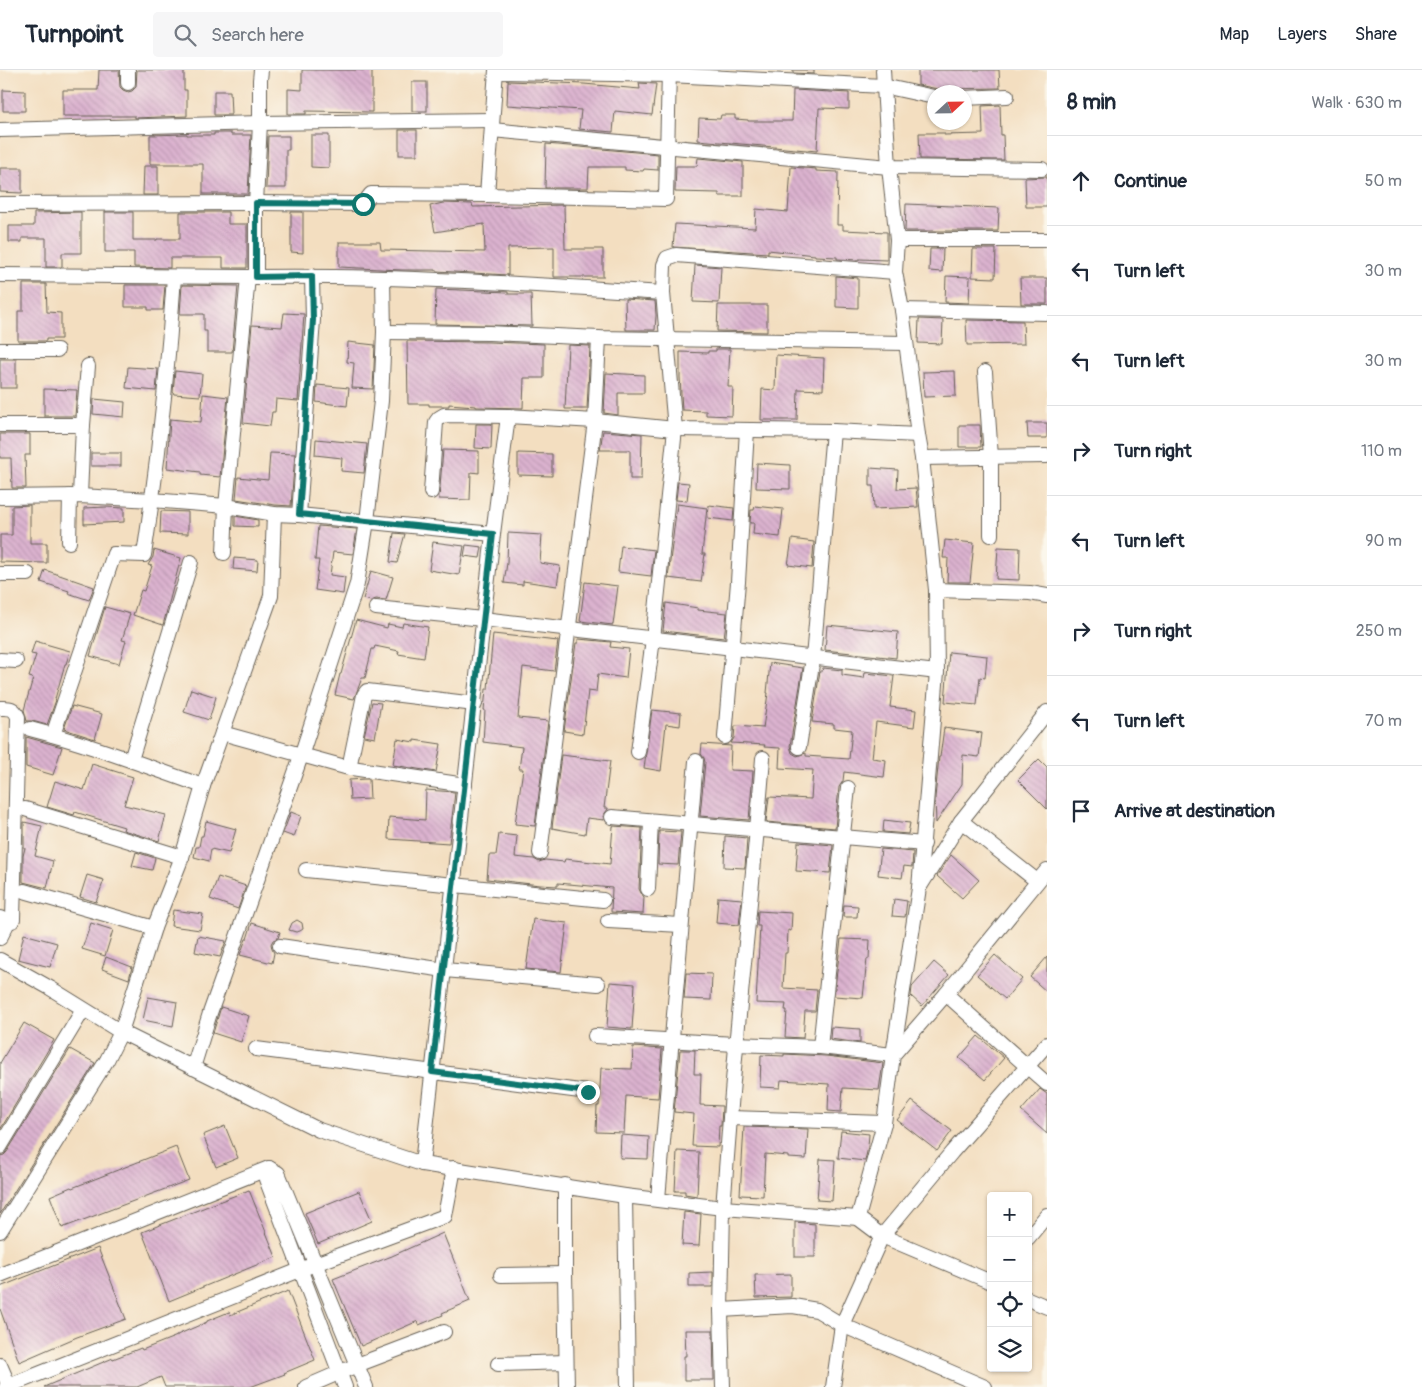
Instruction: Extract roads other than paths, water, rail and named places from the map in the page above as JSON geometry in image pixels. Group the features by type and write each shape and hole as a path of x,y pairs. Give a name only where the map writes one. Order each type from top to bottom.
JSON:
{"street":[{"path":"224,553 226,506 252,277 261,70"},
{"path":"858,1218 884,1123 919,888 937,672 936,590 922,458 895,272 897,240 889,167 882,70"},
{"path":"486,195 496,71 669,72 883,86 927,95"},
{"path":"0,204 363,204 372,194 666,200 669,72"},
{"path":"972,98 1007,96"},
{"path":"0,130 260,122 492,125 667,146 889,167 1042,169"},
{"path":"897,240 1047,240"},
{"path":"638,752 654,640 676,428 666,338 663,293 664,265 668,258 676,255 895,272"},
{"path":"0,275 312,276 491,282 663,293"},
{"path":"299,514 313,320 312,276"},
{"path":"54,735 114,554 144,555 170,343 174,277"},
{"path":"194,1068 210,1013 301,756 357,584 367,522 381,401 384,332 383,279"},
{"path":"902,310 1047,314"},
{"path":"384,332 905,343"},
{"path":"540,853 595,421 599,338"},
{"path":"0,350 57,350"},
{"path":"69,542 88,366"},
{"path":"985,372 992,457 991,535"},
{"path":"430,492 436,422 444,415 508,416 676,428 833,431 918,435"},
{"path":"422,1164 508,416"},
{"path":"0,425 83,425"},
{"path":"725,737 738,582 747,430"},
{"path":"799,747 813,658 833,431"},
{"path":"922,458 1047,456"},
{"path":"0,496 75,496 152,500 226,506 274,514 299,514 493,534"},
{"path":"0,1230 108,1060 120,1032 154,928 182,857 203,786 271,596 274,514"},
{"path":"131,760 190,562"},
{"path":"0,574 28,574"},
{"path":"936,590 1030,593 1047,596"},
{"path":"376,608 485,618 654,640 937,672"},
{"path":"0,660 16,661"},
{"path":"349,768 364,694 367,691 475,704"},
{"path":"0,708 10,708 15,711 18,717 13,918 12,921 4,920 0,938"},
{"path":"919,888 962,821 1047,712"},
{"path":"30,729 131,760 203,786"},
{"path":"222,733 349,768 465,785"},
{"path":"723,1387 721,1310 723,1208 735,1044 758,829 763,758"},
{"path":"658,1199 696,761"},
{"path":"820,1047 848,788"},
{"path":"25,809 182,857"},
{"path":"612,817 924,844"},
{"path":"648,889 651,821"},
{"path":"962,821 1037,881"},
{"path":"306,870 603,900"},
{"path":"893,1055 946,994 1047,870"},
{"path":"24,891 154,928"},
{"path":"608,921 681,925"},
{"path":"280,946 444,970 598,984"},
{"path":"0,960 50,988 120,1032 319,1130 422,1164 565,1185 624,1196 723,1208 858,1218 882,1236 987,1280"},
{"path":"946,994 1047,1084"},
{"path":"0,1147 83,1010"},
{"path":"595,1036 820,1047 893,1055"},
{"path":"833,1387 842,1325 882,1236 952,1152 1047,1044"},
{"path":"256,1049 588,1092"},
{"path":"730,1118 884,1123"},
{"path":"269,1168 278,1173 366,1387"},
{"path":"269,1168 266,1179 345,1387"},
{"path":"0,1275 269,1168"},
{"path":"0,1365 8,1386 315,1264 445,1216 454,1168"},
{"path":"565,1185 567,1387"},
{"path":"624,1196 628,1387"},
{"path":"1029,1237 1047,1215"},
{"path":"501,1275 565,1274"},
{"path":"1032,1301 1047,1307"},
{"path":"721,1310 793,1306 817,1310 842,1325 985,1387"},
{"path":"306,1387 357,1365 444,1332"},
{"path":"498,1364 566,1362"}]}
